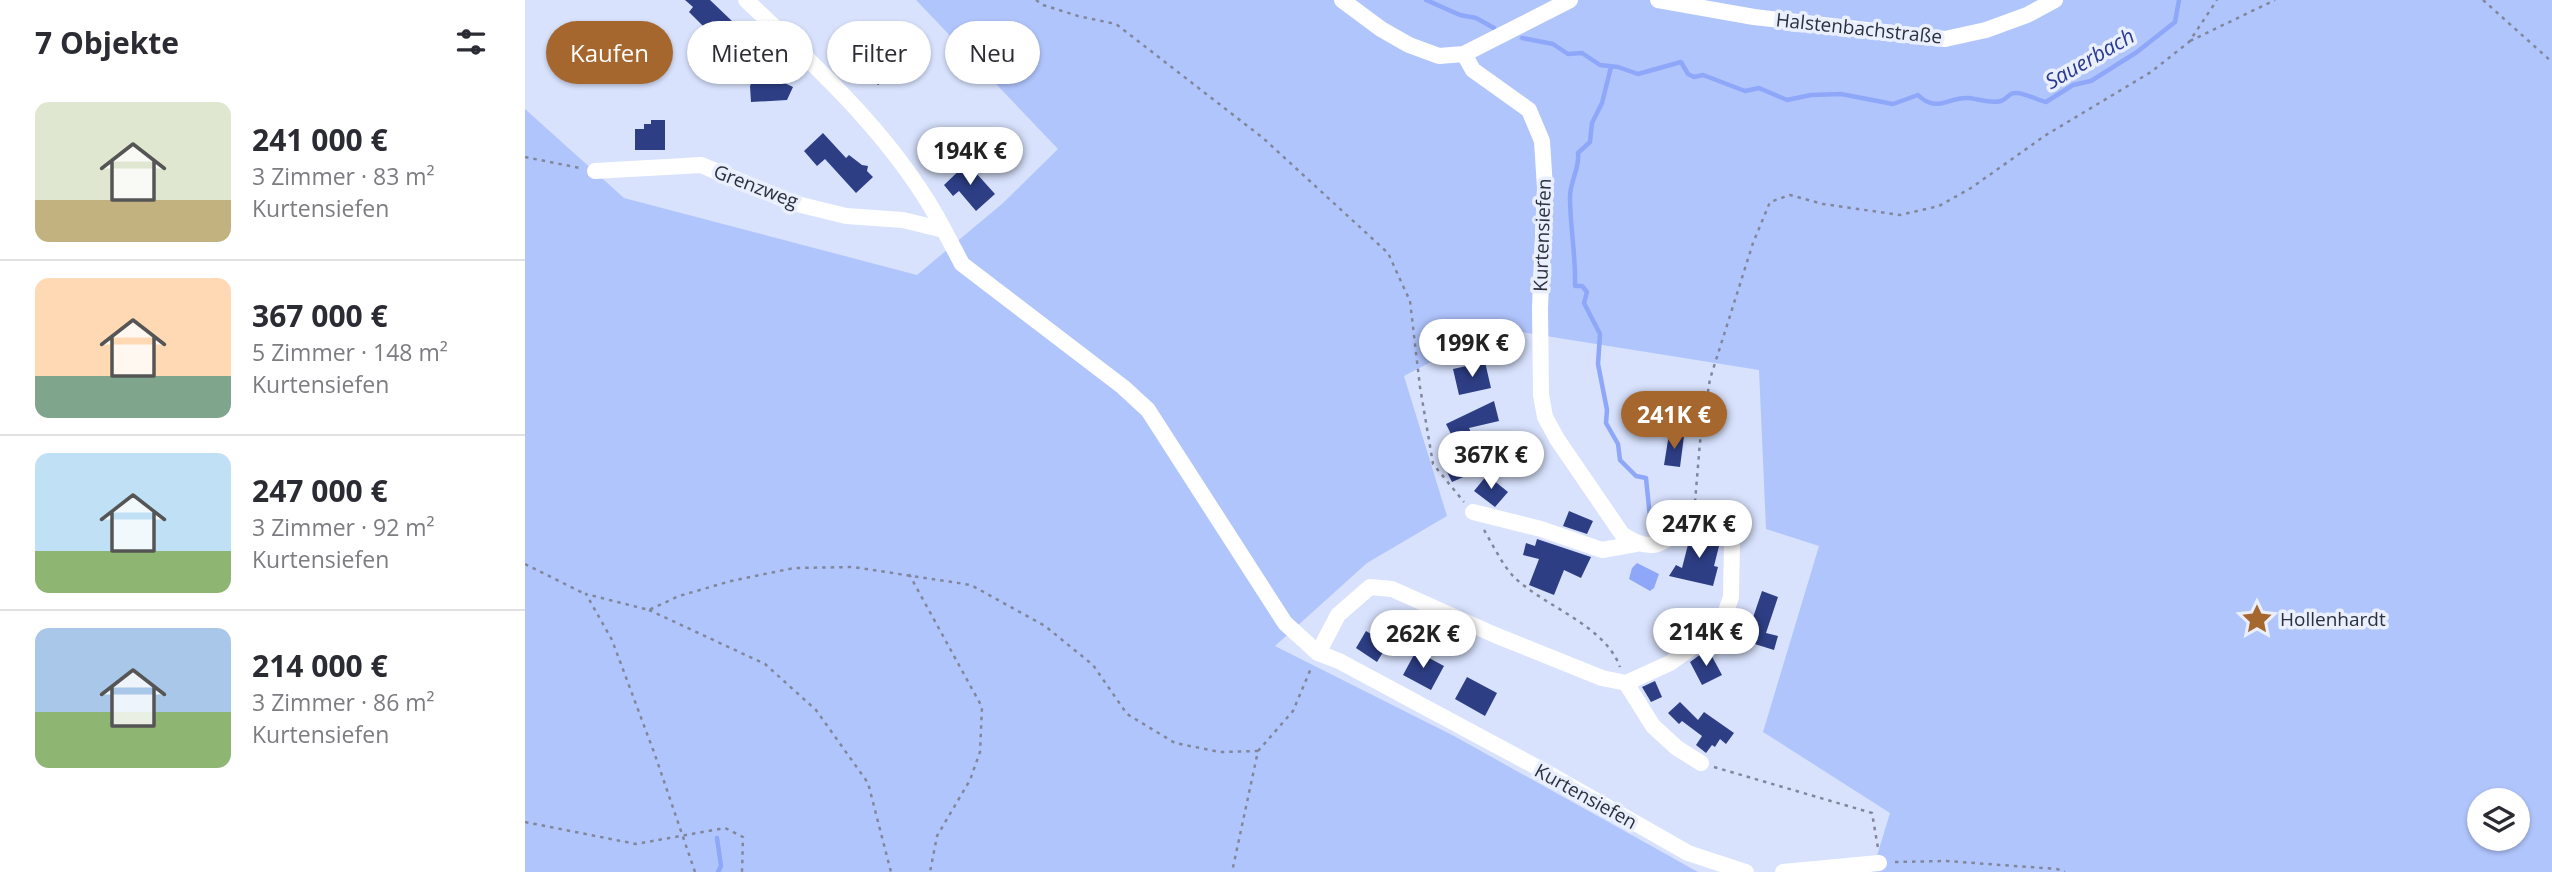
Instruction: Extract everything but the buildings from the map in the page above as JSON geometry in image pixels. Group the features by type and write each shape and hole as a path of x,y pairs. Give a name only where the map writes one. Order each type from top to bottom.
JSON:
{"street":[{"name":"Kurtensiefen","path":"746,0 836,86 926,196 962,264 1123,387 1148,410 1285,622 1318,653 1339,661 1544,771 1688,853 1746,872"},
{"path":"1342,0 1381,29 1409,45 1439,56 1464,54 1570,0"},
{"name":"Halstenbachstraße","path":"1658,0 1754,17 1944,39 1986,30 2027,15 2055,0"},
{"name":"Kurtensiefen","path":"1464,54 1473,70 1529,110 1542,142 1545,188 1540,308 1541,395 1545,416 1557,439 1622,534 1636,544"},
{"name":"Grenzweg","path":"595,171 701,165 793,203 846,216 903,220 944,230"},
{"path":"1318,653 1338,615 1370,587 1392,589 1590,674 1626,683 1670,663 1714,632 1724,617 1731,597 1732,542 1723,528 1694,516 1674,536 1658,544 1636,544 1602,550 1542,529 1473,512"},
{"path":"1626,683 1653,726 1677,748 1701,763"},
{"path":"1783,872 1879,863"}],"path":[{"path":"1036,0 1043,5 1078,16 1116,24 1263,138 1388,253 1410,301 1420,387 1433,464 1473,512 1513,576 1598,637 1616,658 1626,683"},
{"path":"2189,42 2217,0"},
{"path":"1694,516 1700,442 1710,379 1753,243 1770,202 1790,195 1823,204 1900,215 1939,206 1971,188 2046,135 2151,72 2189,42 2275,0"},
{"path":"2483,0 2531,46 2552,62"},
{"path":"525,157 595,171"},
{"path":"525,564 586,594 649,610 765,664 816,710 868,783 891,872"},
{"path":"649,610 679,596 794,568 853,567 971,585 1045,626 1093,665 1127,714 1174,743 1220,752 1258,751"},
{"path":"909,574 982,707 980,752 970,780 937,836 930,872"},
{"path":"586,594 612,640 695,872"},
{"path":"1232,872 1258,751 1293,711 1318,653"},
{"path":"1701,763 1872,813 1879,863 1946,861 2057,869 2064,872"},
{"path":"525,822 636,844 725,828 743,837 742,872"}],"shaded area":[{"path":"916,0 2552,0 2552,872 1872,872 1890,813 1763,732 1819,546 1766,529 1759,370 1496,328 1404,376 1447,516 1367,563 1275,646 1454,736 1698,872 525,872 525,109 624,198 917,275 1003,203 1058,149 996,84 1040,84 1040,21 945,21 945,30"},
{"path":"1637,563 1659,574 1654,588 1650,591 1629,579 1632,568"}],"waterway":[{"name":"Sauerbach","path":"1426,0 1460,15 1476,18 1494,28"},
{"name":"Sauerbach","path":"1522,38 1553,44 1568,54 1582,53 1600,65 1618,67 1638,74 1681,62 1688,74 1694,77 1703,75 1745,91 1759,88 1787,100 1811,95 1841,94 1893,104 1918,95 1925,101 1937,104 1962,98 1997,102 2018,93 2046,102 2073,85 2091,81 2137,52 2175,22 2179,0"},
{"path":"1611,67 1602,103 1592,123 1590,142 1578,153 1578,164 1570,191 1575,286 1582,286 1587,292 1584,303 1600,334 1598,364 1607,410 1606,423 1618,444 1620,460 1636,476 1646,478 1651,527"},
{"path":"717,838 721,866 718,872"}],"place":[{"name":"Hollenhardt","path":"2257,619"}]}
